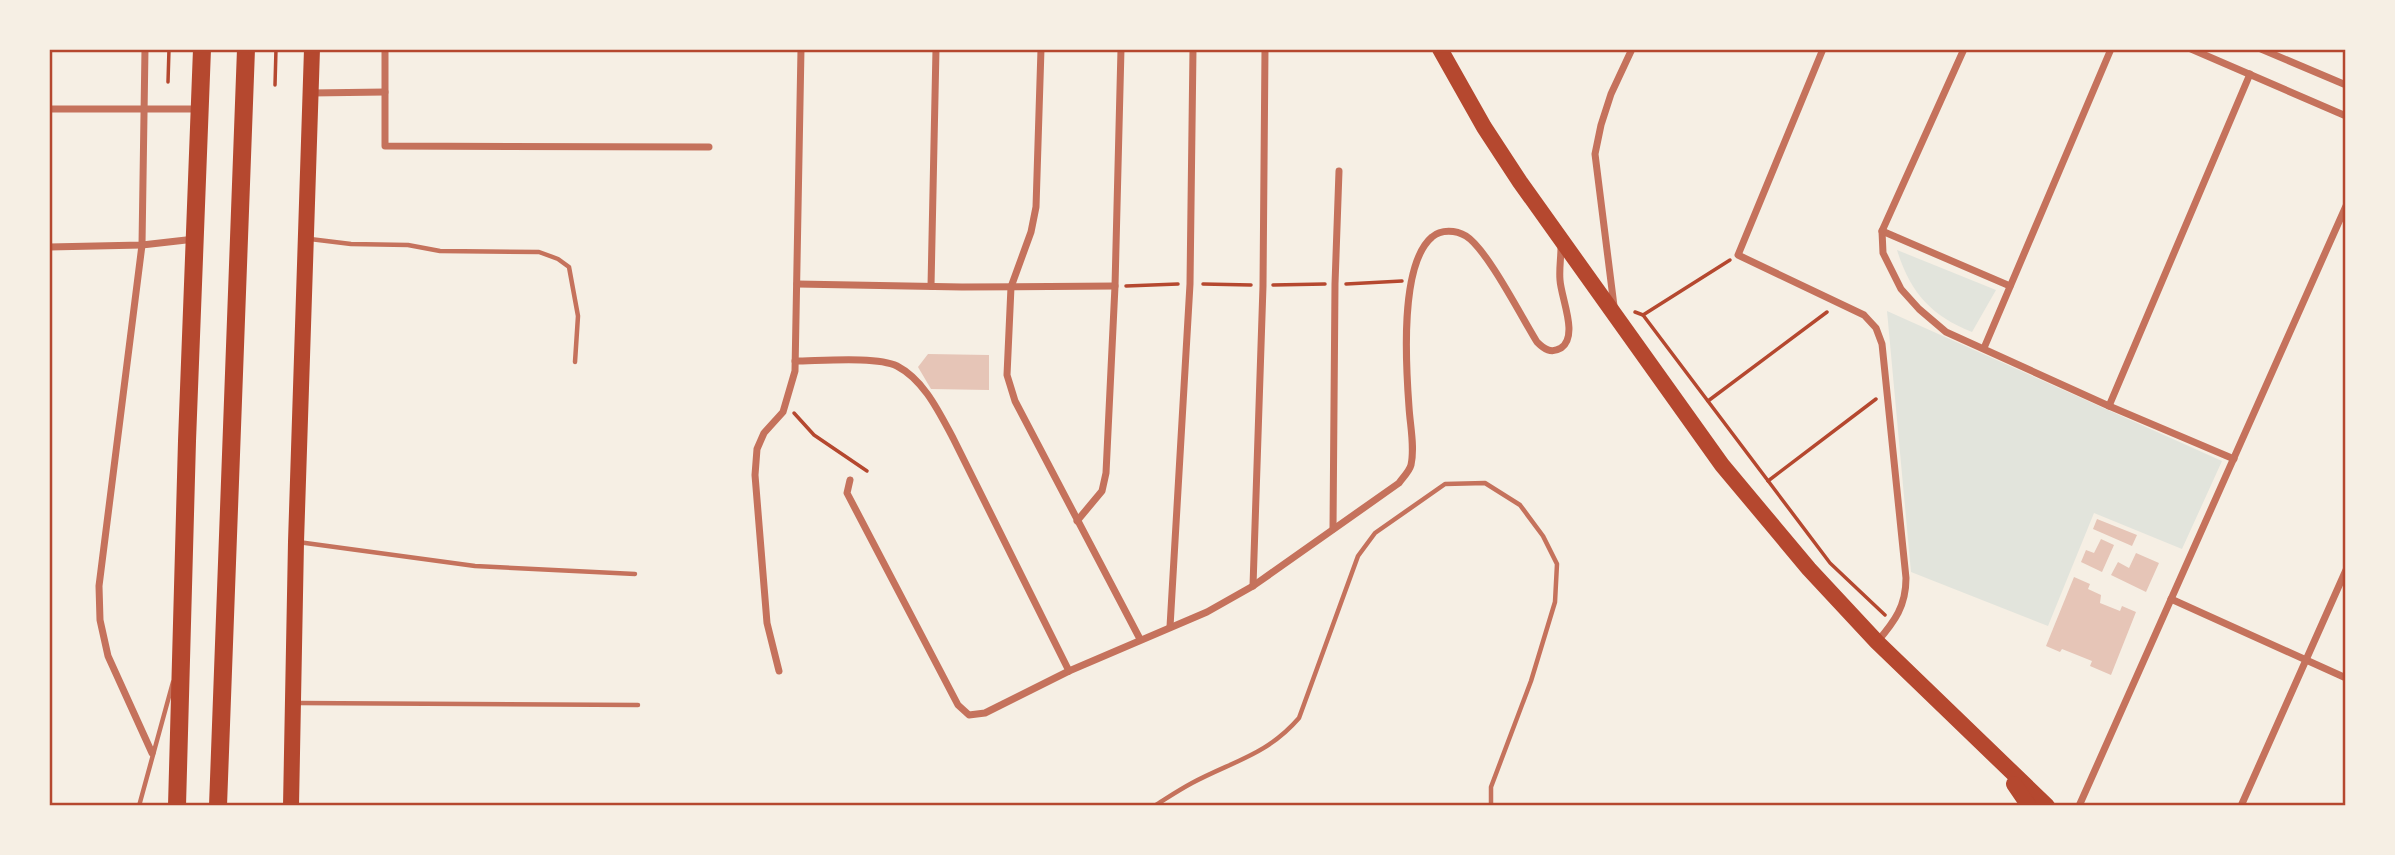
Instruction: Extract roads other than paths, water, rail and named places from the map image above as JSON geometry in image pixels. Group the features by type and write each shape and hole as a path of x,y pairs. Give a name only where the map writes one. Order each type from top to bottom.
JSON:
{"highway":[{"path":"177,806 202,49"},
{"path":"218,806 246,49"}],"main road":[{"path":"291,806 296,542 312,49"},
{"path":"1440,49 1484,127 1562,242 1722,465 1809,569 1877,642 2047,806"},
{"path":"1994,756 2029,806"}],"street":[{"path":"145,49 142,244 99,586 100,620 108,656 152,753"},
{"path":"385,49 385,146 709,147"},
{"path":"779,671 767,622 755,475 757,449 764,433 783,412 795,371 801,49"},
{"path":"931,286 936,49"},
{"path":"1041,49 1037,207 1011,287 1007,375 1015,401 1140,639"},
{"path":"1077,521 1102,491 1106,473 1115,286 1121,49"},
{"path":"1170,627 1190,284 1193,49"},
{"path":"1253,586 1263,286 1265,49"},
{"path":"1614,311 1595,154 1611,94 1632,49"},
{"path":"1824,49 1738,255 1864,315 1876,328 1882,344 1906,597 1893,623 1877,642"},
{"path":"1964,49 1882,231 1883,253 1901,289 1946,332 2234,459"},
{"path":"1983,348 2111,49"},
{"path":"2191,49 2346,116"},
{"path":"2261,49 2346,85"},
{"path":"2109,406 2250,74"},
{"path":"310,93 385,92"},
{"path":"49,109 201,109"},
{"path":"1333,529 1335,284 1339,171"},
{"path":"2079,806 2346,206"},
{"path":"850,480 847,493 958,705 969,715 985,713 1069,671 1207,612 1253,586 1399,483 1410,468 1412,453 1407,346 1411,281 1423,246 1434,234 1449,230 1466,236 1483,253 1536,342 1547,351 1557,351 1566,344 1570,333 1560,281 1562,242"},
{"path":"1882,231 2010,286"},
{"path":"49,247 195,239"},
{"path":"797,284 1115,286"},
{"path":"795,361 882,361 910,375 925,391 953,438 1069,671"},
{"path":"2241,806 2346,570"},
{"path":"2171,599 2346,678"}],"lane":[{"path":"306,239 351,244 408,245 440,251 539,252 558,259 569,267 575,294 578,316 575,362"},
{"path":"1154,806 1191,783 1268,747 1299,718 1358,556 1375,533 1445,484 1485,483 1520,505 1543,536 1557,564 1555,602 1531,681 1491,787 1491,806"},
{"path":"296,542 475,566 635,574"},
{"path":"139,806 183,647"},
{"path":"293,703 638,705"}]}
